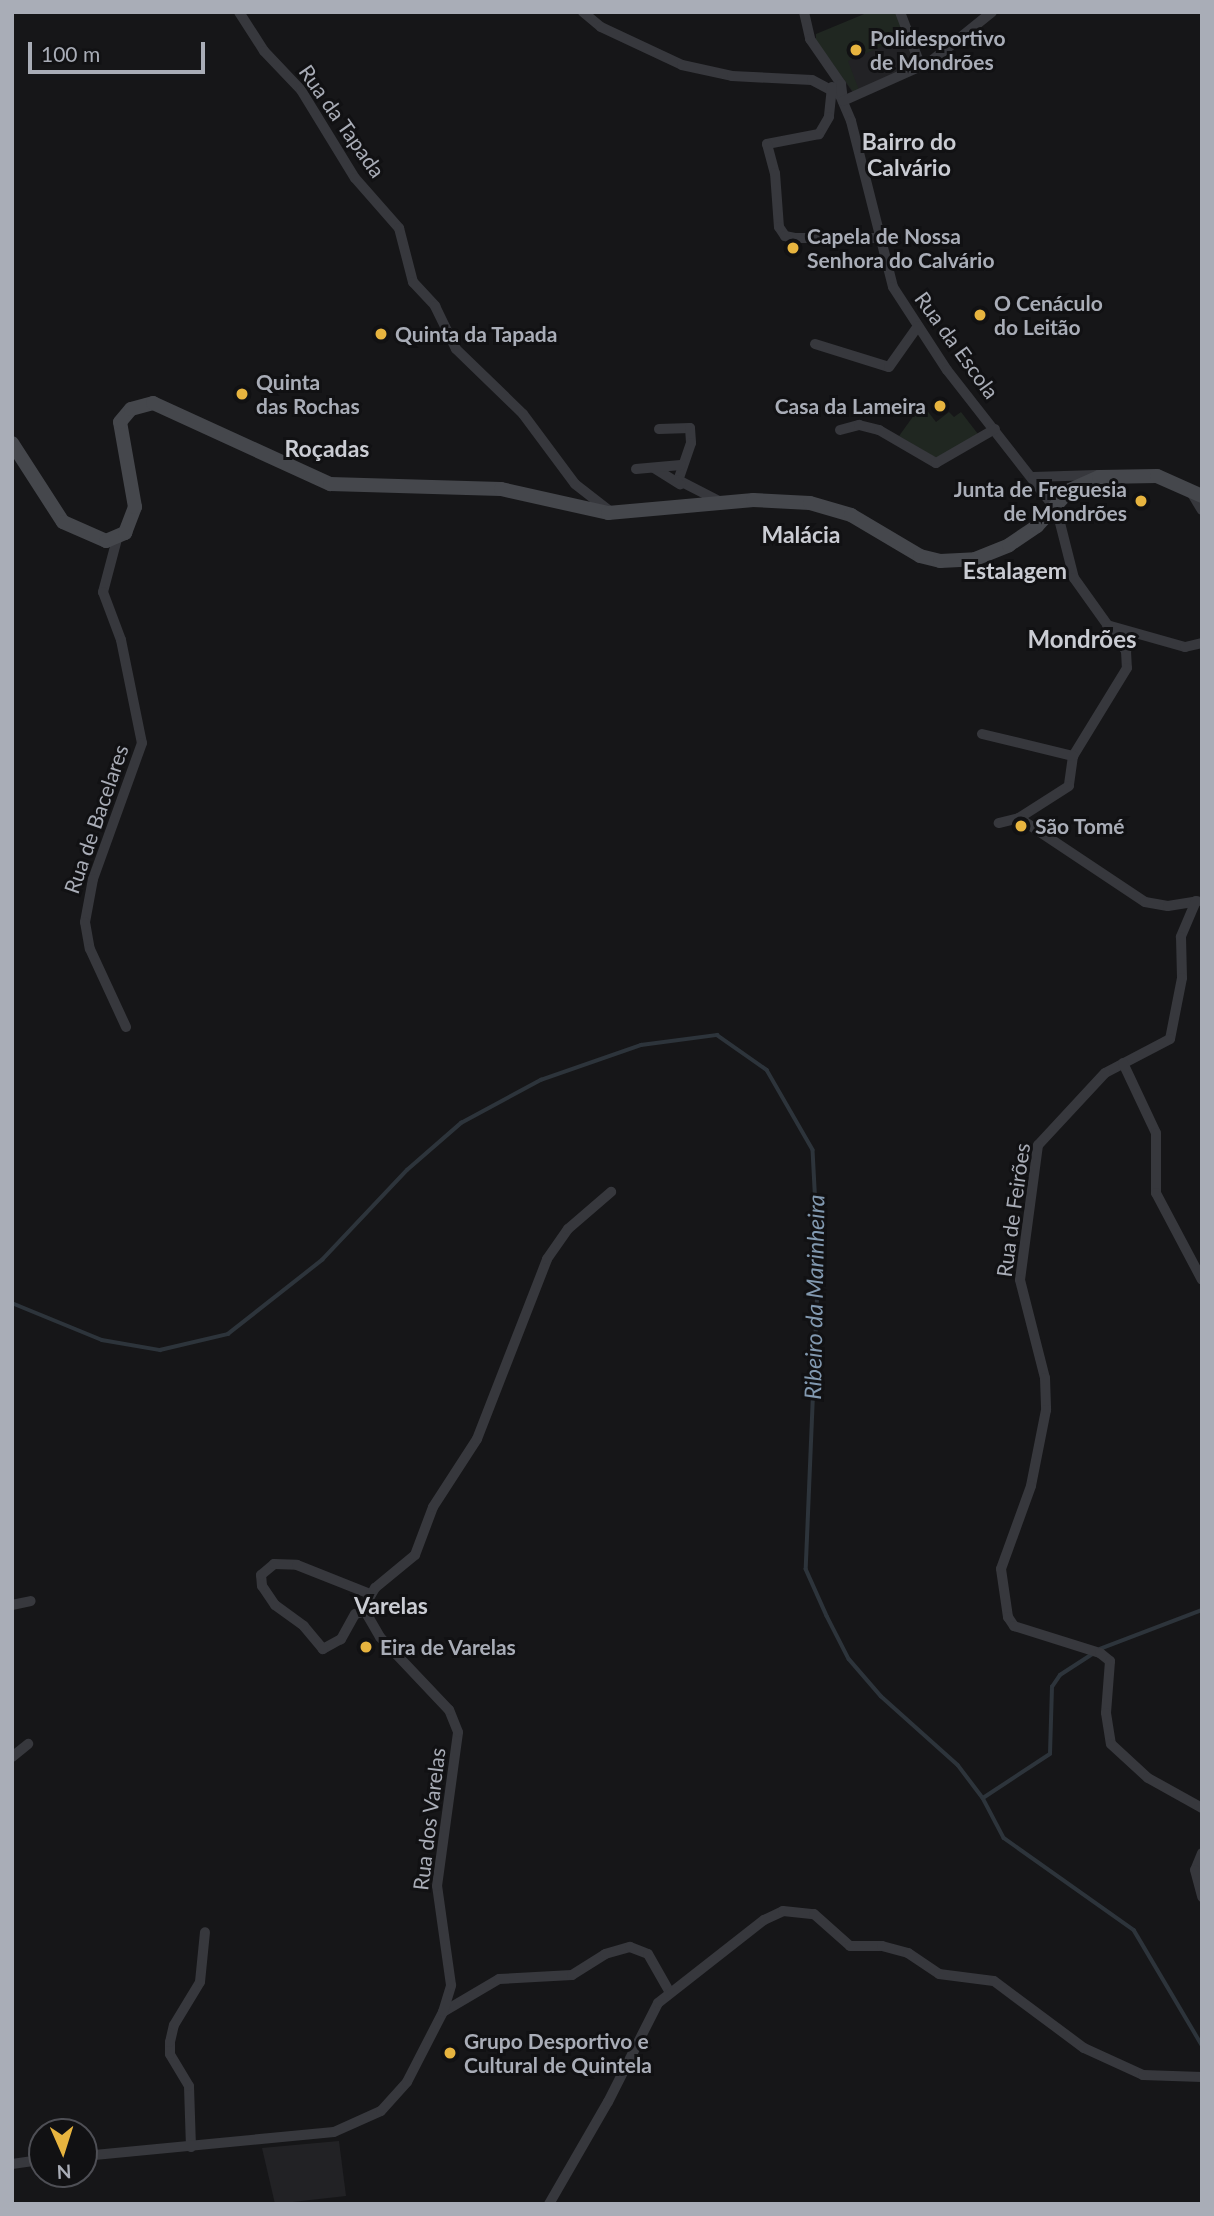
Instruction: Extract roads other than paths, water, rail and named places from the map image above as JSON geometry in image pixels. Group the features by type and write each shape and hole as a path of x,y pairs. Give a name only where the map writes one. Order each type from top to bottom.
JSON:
{"main road":[{"path":"12,443 65,524 99,540 117,539 128,528 135,504 120,422 131,409 153,403 325,484 501,489 612,513 779,500 824,505 857,518 920,556 946,561 975,559 1009,545 1033,530 1080,484 1118,474 1157,476 1196,492"}],"street":[{"name":"Rua da Tapada","path":"239,12 264,51 301,90 355,178 399,228 413,282 435,306 456,349 523,414 575,484 612,513"},
{"path":"583,12 606,29 690,67 741,77 805,79 832,87 843,101 921,67 992,12"},
{"name":"Rua da Escola","path":"804,12 810,39 841,84 843,101 890,282 918,326 1055,507"},
{"path":"900,12 921,67"},
{"path":"832,87 829,117 819,134 767,144 775,173 779,228 792,238 880,238"},
{"path":"814,344 889,367 918,326"},
{"path":"840,430 859,425 879,430 936,463 995,429"},
{"path":"659,429 690,428 691,443 681,465 681,484"},
{"path":"636,469 681,465"},
{"path":"654,468 681,484 724,503"},
{"path":"1032,477 1118,474"},
{"path":"1196,492 1202,510"},
{"path":"999,823 1019,818 1069,786 1073,756 1127,667 1126,651 1074,578 1055,507"},
{"name":"Rua de Bacelares","path":"117,539 103,592 120,636 142,743 93,879 85,928 126,1027"},
{"path":"1107,625 1185,647 1202,643"},
{"path":"982,734 1073,756"},
{"path":"1019,818 1146,902 1168,906 1199,901"},
{"name":"Rua de Feirões","path":"1199,901 1181,937 1183,974 1172,1036 1123,1063 1088,1089 1046,1132 1037,1150 1020,1280 1045,1378 1047,1404 1031,1486 1001,1569 1012,1624 1095,1652 1113,1670 1106,1713 1110,1743 1148,1778 1202,1808"},
{"path":"1123,1063 1156,1133 1156,1193 1202,1280"},
{"path":"370,1594 300,1565 274,1564 261,1575 262,1586 275,1605 304,1626 323,1649 341,1639 355,1614 367,1611 370,1594 415,1555 433,1507 477,1439 553,1249 611,1192"},
{"path":"12,1605 31,1601"},
{"name":"Rua dos Varelas","path":"98,2155 334,2132 364,2122 402,2090 443,2012 451,1976 437,1878 458,1732 449,1710 386,1644 367,1611"},
{"path":"12,1757 28,1744"},
{"path":"1202,1853 1195,1870 1202,1898"},
{"path":"549,2204 608,2102 649,2017 669,1991 770,1916 804,1911 819,1916 848,1945 904,1952 939,1975 994,1981 1080,2046 1143,2075 1202,2077"},
{"path":"191,2147 189,2086 170,2054 170,2042 174,2025 198,1987 205,1932"},
{"path":"443,2012 499,1979 572,1975 605,1954 630,1947 648,1954 669,1991"}],"waterway":[{"name":"Ribeiro da Marinheira","path":"12,1303 102,1340 160,1350 228,1334 322,1260 407,1170 461,1123 541,1080 641,1045 717,1035 767,1070 813,1150 819,1263 806,1569 827,1616 849,1659 881,1696 958,1765 983,1798 1004,1838 1134,1930 1202,2045"},
{"path":"1100,1649 1202,1610"},
{"path":"983,1798 1050,1754 1052,1687 1060,1675 1094,1653"}],"place":[{"name":"Polidesportivo de Mondrões","path":"856,50"},
{"name":"Capela de Nossa Senhora do Calvário","path":"793,248"},
{"name":"O Cenáculo do Leitão","path":"980,315"},
{"name":"Quinta da Tapada","path":"381,334"},
{"name":"Quinta das Rochas","path":"242,394"},
{"name":"Casa da Lameira","path":"940,406"},
{"name":"Junta de Freguesia de Mondrões","path":"1141,501"},
{"name":"São Tomé","path":"1021,826"},
{"name":"Eira de Varelas","path":"366,1647"},
{"name":"Grupo Desportivo e Cultural de Quintela","path":"450,2053"}],"district":[{"name":"Bairro do Calvário","path":"909,154"},
{"name":"Roçadas","path":"327,448"},
{"name":"Malácia","path":"801,534"},
{"name":"Estalagem","path":"1015,570"},
{"name":"Mondrões","path":"1082,639"},
{"name":"Varelas","path":"391,1605"}]}
